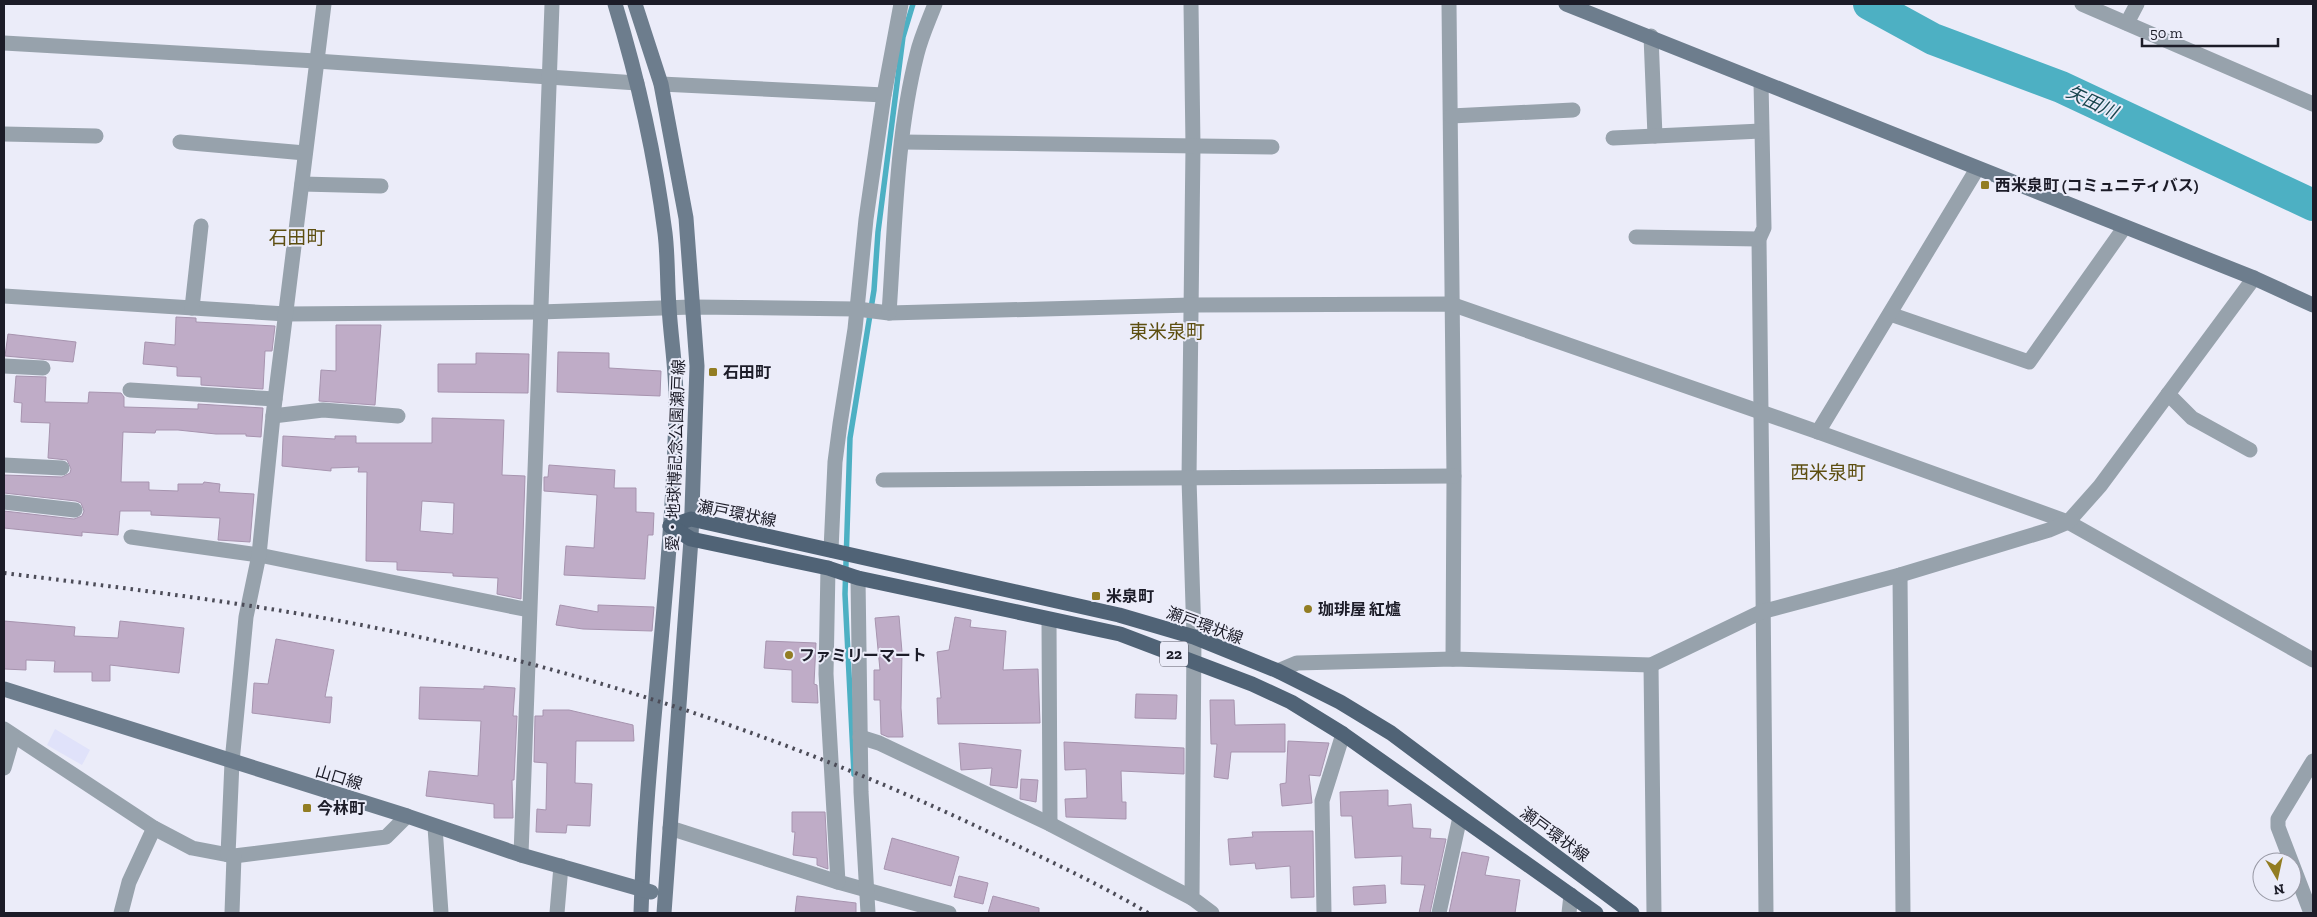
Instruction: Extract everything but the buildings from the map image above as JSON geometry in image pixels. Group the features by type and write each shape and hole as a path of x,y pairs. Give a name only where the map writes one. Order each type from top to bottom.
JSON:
{"main road":[{"name":"愛・地球博記念公園瀬戸線","path":"615,4 638,83 665,235 669,308 675,355 676,407 670,526 641,913"},
{"name":"愛・地球博記念公園瀬戸線","path":"635,4 661,84 686,218 697,366 691,539 664,913"},
{"path":"1566,4 1651,36 1760,82 2254,278 2313,305"},
{"name":"瀬戸環状線","path":"670,526 691,519 1119,615 1194,637 1278,671 1340,702 1391,733 1632,913"},
{"name":"瀬戸環状線","path":"670,526 691,539 828,568 858,578 1120,634 1193,661 1291,702 1343,734 1596,913"},
{"name":"山口線","path":"4,688 232,762 407,816 521,855 665,895"}],"street":[{"path":"232,913 232,762 246,616 258,554 275,399 324,4"},
{"path":"521,855 536,461 539,312 552,4"},
{"path":"831,550 835,462 857,309 866,219 884,95 900,4"},
{"path":"889,313 902,142 917,53 935,4"},
{"path":"1191,4 1193,146 1189,479 1194,637 1192,898"},
{"path":"1449,4 1454,476 1453,659"},
{"path":"2082,4 2313,104"},
{"path":"2127,23 2137,4"},
{"path":"1651,36 1655,136"},
{"path":"4,44 316,61 638,83"},
{"path":"1760,82 1764,228 1759,239 1762,413 1761,612 1766,913"},
{"path":"661,84 884,95"},
{"path":"1451,116 1573,110"},
{"path":"1613,138 1760,131"},
{"path":"4,134 96,136"},
{"path":"180,142 305,153"},
{"path":"902,142 1272,147"},
{"path":"1818,432 1977,169"},
{"path":"302,184 381,186"},
{"path":"192,308 201,226"},
{"path":"1890,314 2029,362 2124,228"},
{"path":"1636,237 1759,239"},
{"path":"1278,671 1297,663 1453,659 1651,665 1761,612 1900,575 2049,530 2068,522 2100,486 2254,278"},
{"path":"4,296 286,314 539,312 692,307 857,309 889,313 1190,306 1452,304 2068,522 2313,660"},
{"path":"4,366 43,368"},
{"path":"130,390 275,399"},
{"path":"2168,394 2192,418 2250,450"},
{"path":"273,416 323,410 398,416"},
{"path":"4,465 62,468"},
{"path":"883,480 1454,476"},
{"path":"4,502 75,510"},
{"path":"132,537 258,554 529,610"},
{"path":"828,568 826,674 838,882"},
{"path":"1900,575 1903,913"},
{"path":"858,578 860,737 868,913"},
{"path":"1049,620 1050,824"},
{"path":"1651,665 1654,913"},
{"path":"4,768 8,733 154,828 192,848 231,856 386,837 407,816"},
{"path":"1324,913 1322,801 1343,734"},
{"path":"860,737 879,743 1050,824 1192,898 1212,913"},
{"path":"2311,913 2278,826 2278,819 2313,761"},
{"path":"1439,913 1460,817"},
{"path":"435,827 441,913"},
{"path":"121,913 130,882 154,828"},
{"path":"670,828 838,882 950,913"},
{"path":"556,913 561,866"},
{"path":"1569,913 1571,895"}],"shaded area":[{"path":"55,729 90,750 82,765 47,745"}],"waterway":[{"path":"854,774 845,594 850,438 874,290 878,232 903,37 913,4"},
{"name":"矢田川","path":"1869,4 1933,39 2061,87 2313,205"}],"railway":[{"path":"4,573 309,615 483,652 627,691 769,739 908,795 1106,889 1148,913"}],"place":[{"name":"西米泉町 (コミュニティバス)","path":"1985,185"},
{"name":"石田町","path":"713,372"},
{"name":"米泉町","path":"1096,596"},
{"name":"珈琲屋 紅爐","path":"1308,609"},
{"name":"ファミリーマート","path":"789,655"},
{"name":"今林町","path":"307,808"}],"district":[{"name":"石田町","path":"297,237"},
{"name":"東米泉町","path":"1167,331"},
{"name":"西米泉町","path":"1828,472"}]}
